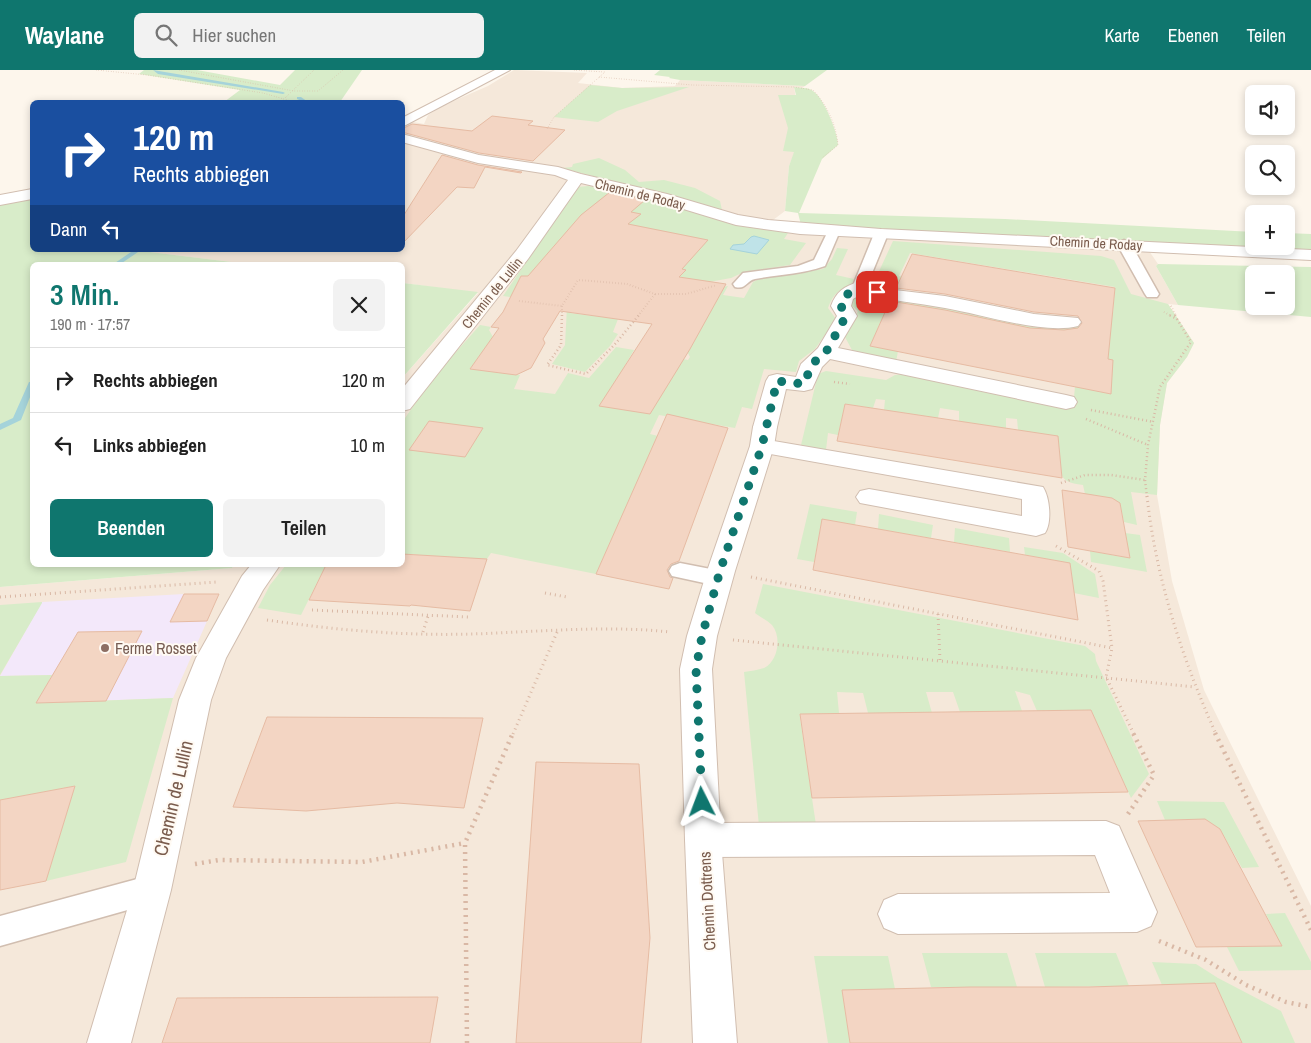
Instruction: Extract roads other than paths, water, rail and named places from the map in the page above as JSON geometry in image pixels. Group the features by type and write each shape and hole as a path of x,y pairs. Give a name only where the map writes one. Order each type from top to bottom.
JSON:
{"street":[{"path":"405,122 504,70"},
{"name":"Chemin de Roday","path":"405,139 478,159 539,167 577,178 662,197 736,220 800,229 1311,255"},
{"name":"Chemin de Lullin","path":"405,400 522,255 577,178"},
{"path":"0,200 30,194"},
{"path":"1066,402 826,352 846,316 841,306 844,296 859,288 895,296 945,302 1034,320 1071,322"},
{"name":"Chemin Dottrens","path":"715,1043 703,840 696,669 702,636 719,574 764,437 777,381 804,384 812,364 826,352"},
{"path":"764,437 1034,493 1036,527 869,496"},
{"name":"Chemin de Lullin","path":"109,1043 154,880 195,700 211,658 234,613 259,574"},
{"path":"703,840 1106,838 1137,912 898,914"}],"lane":[{"path":"740,284 748,276 800,270 820,264 834,231"},
{"path":"859,288 881,234"},
{"path":"1124,244 1152,294"},
{"path":"680,570 719,574"},
{"path":"0,931 154,880"}],"water":[{"path":"754,236 769,240 757,254 730,249 733,245 744,244"}],"waterway":[{"path":"155,70 158,73 283,93"},
{"path":"299,98 302,100"},
{"path":"120,262 135,252"},
{"path":"0,427 17,420 30,389"}],"place":[{"name":"Ferme Rosset","path":"105,648"}]}
